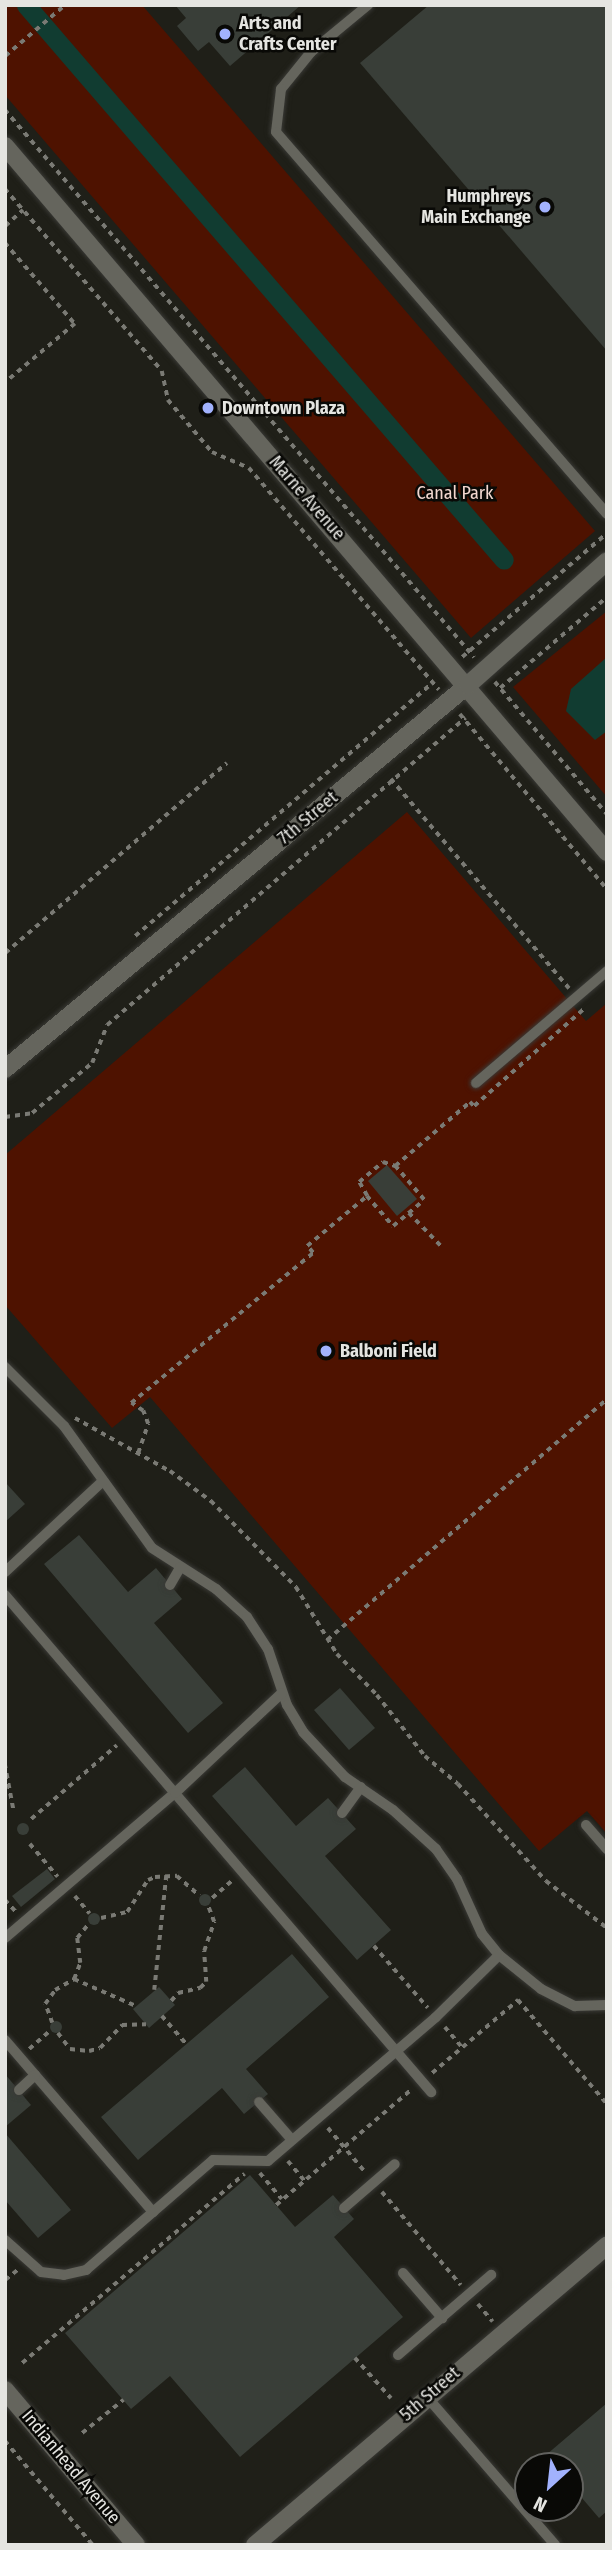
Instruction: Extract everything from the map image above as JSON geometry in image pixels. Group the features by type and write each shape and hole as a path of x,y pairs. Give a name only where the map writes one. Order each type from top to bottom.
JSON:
{"street":[{"name":"Marne Avenue","path":"5,146 452,666 607,852"},
{"name":"7th Street","path":"5,1069 468,685 607,561"},
{"name":"5th Street","path":"256,2545 607,2245"},
{"name":"Indianhead Avenue","path":"5,2390 136,2545"}],"lane":[{"path":"368,5 312,52 281,89 276,132 607,514"},
{"path":"476,1083 607,971"},
{"path":"5,1367 64,1426 152,1548 216,1589 247,1617 268,1649 282,1693 303,1732 361,1787 436,1849 457,1879 482,1934 499,1955 541,1989 575,2006 607,2005"},
{"path":"5,1572 103,1481"},
{"path":"170,1585 180,1568"},
{"path":"5,1595 431,2092"},
{"path":"5,1938 175,1793 282,1693"},
{"path":"342,1813 361,1787"},
{"path":"586,1825 607,1849"},
{"path":"5,2240 41,2272 64,2275 86,2270 213,2160 268,2161 436,2017 499,1955"},
{"path":"5,2040 153,2212"},
{"path":"19,2090 36,2075"},
{"path":"259,2102 292,2140"},
{"path":"344,2208 395,2164"},
{"path":"404,2273 442,2318"},
{"path":"398,2355 491,2275"},
{"path":"427,2397 555,2545"}],"path":[{"path":"5,56 65,5"},
{"path":"5,110 607,814"},
{"path":"5,189 162,372 168,400 212,452 249,468 607,889"},
{"path":"5,226 23,210"},
{"path":"5,243 75,324 5,383"},
{"path":"129,941 607,533"},
{"path":"5,1117 32,1113 92,1063 107,1025 391,779 607,597"},
{"path":"5,953 227,763"},
{"path":"391,779 587,1009 395,1166"},
{"path":"383,1162 395,1166 424,1200 393,1226 367,1196 359,1182 383,1162"},
{"path":"138,1453 148,1424 143,1411 131,1403 313,1253 307,1247 367,1196"},
{"path":"409,1213 443,1248"},
{"path":"326,1640 607,1399"},
{"path":"71,1416 138,1453 211,1501 296,1587 326,1640 377,1695 425,1756 458,1784 517,1852 607,1928"},
{"path":"31,1819 127,1737"},
{"path":"5,1764 14,1812"},
{"path":"212,1898 242,1872"},
{"path":"101,1918 127,1912 148,1880 166,1875 185,1880 200,1896"},
{"path":"155,1990 166,1875"},
{"path":"171,2001 185,1989 200,1988 206,1982 204,1951 214,1922 208,1906"},
{"path":"51,2023 45,2004 55,1990 74,1979 80,1963 77,1938 89,1923"},
{"path":"374,1946 462,2047"},
{"path":"74,1979 136,2006"},
{"path":"276,2205 517,2000 607,2104"},
{"path":"162,2016 186,2044"},
{"path":"58,2033 70,2049 89,2051 100,2048 122,2025 146,2024"},
{"path":"20,2057 50,2031"},
{"path":"318,2118 502,2332"},
{"path":"279,2151 305,2181"},
{"path":"254,2166 283,2200"},
{"path":"22,2362 247,2171"},
{"path":"5,2280 27,2262"},
{"path":"355,2358 391,2398"},
{"path":"82,2433 123,2400"},
{"path":"5,2441 93,2545"}],"green space":[{"name":"Canal Park","path":"5,5 142,5 595,531 471,638 5,95"},
{"path":"607,611 607,797 513,687"},
{"name":"Balboni Field","path":"407,812 586,1021 607,1003 607,1834 587,1811 539,1851 150,1397 112,1428 5,1305 5,1155"}],"water":[{"path":"607,657 607,731 595,740 566,711 571,689"}],"building":[{"name":"Arts and Crafts Center","path":"175,5 301,5 230,66 209,42 198,51 177,26 186,18"},
{"name":"Humphreys Main Exchange","path":"429,5 607,5 607,351 360,63"},
{"path":"387,1165 417,1199 397,1216 368,1181"},
{"path":"5,1482 25,1504 5,1522"},
{"path":"79,1535 128,1592 156,1568 182,1599 154,1623 223,1703 188,1733 44,1564"},
{"path":"340,1688 375,1728 349,1750 314,1710"},
{"path":"245,1767 296,1826 328,1798 356,1829 325,1856 391,1930 357,1960 212,1796"},
{"path":"18,1824 28,1824 28,1834 18,1834"},
{"path":"47,1869 55,1879 21,1907 12,1896"},
{"path":"200,1895 210,1895 210,1905 200,1905"},
{"path":"89,1914 99,1914 99,1924 89,1924"},
{"path":"292,1954 329,1997 246,2069 268,2094 244,2114 222,2088 138,2160 101,2117"},
{"path":"159,1987 175,2005 149,2028 133,2009"},
{"path":"51,2022 61,2022 61,2032 51,2032"},
{"path":"5,2074 31,2105 5,2127"},
{"path":"5,2133 71,2210 38,2238 5,2200"},
{"path":"250,2175 295,2227 333,2195 354,2219 334,2237 403,2317 240,2457 170,2376 131,2409 65,2333"},
{"path":"607,2403 607,2511 599,2518 584,2500 584,2452 550,2452"}],"waterway":[{"path":"26,5 504,560"}],"place":[{"name":"Arts and Crafts Center","path":"225,34"},
{"name":"Humphreys Main Exchange","path":"545,207"},
{"name":"Downtown Plaza","path":"208,408"},
{"name":"Balboni Field","path":"326,1351"}]}
